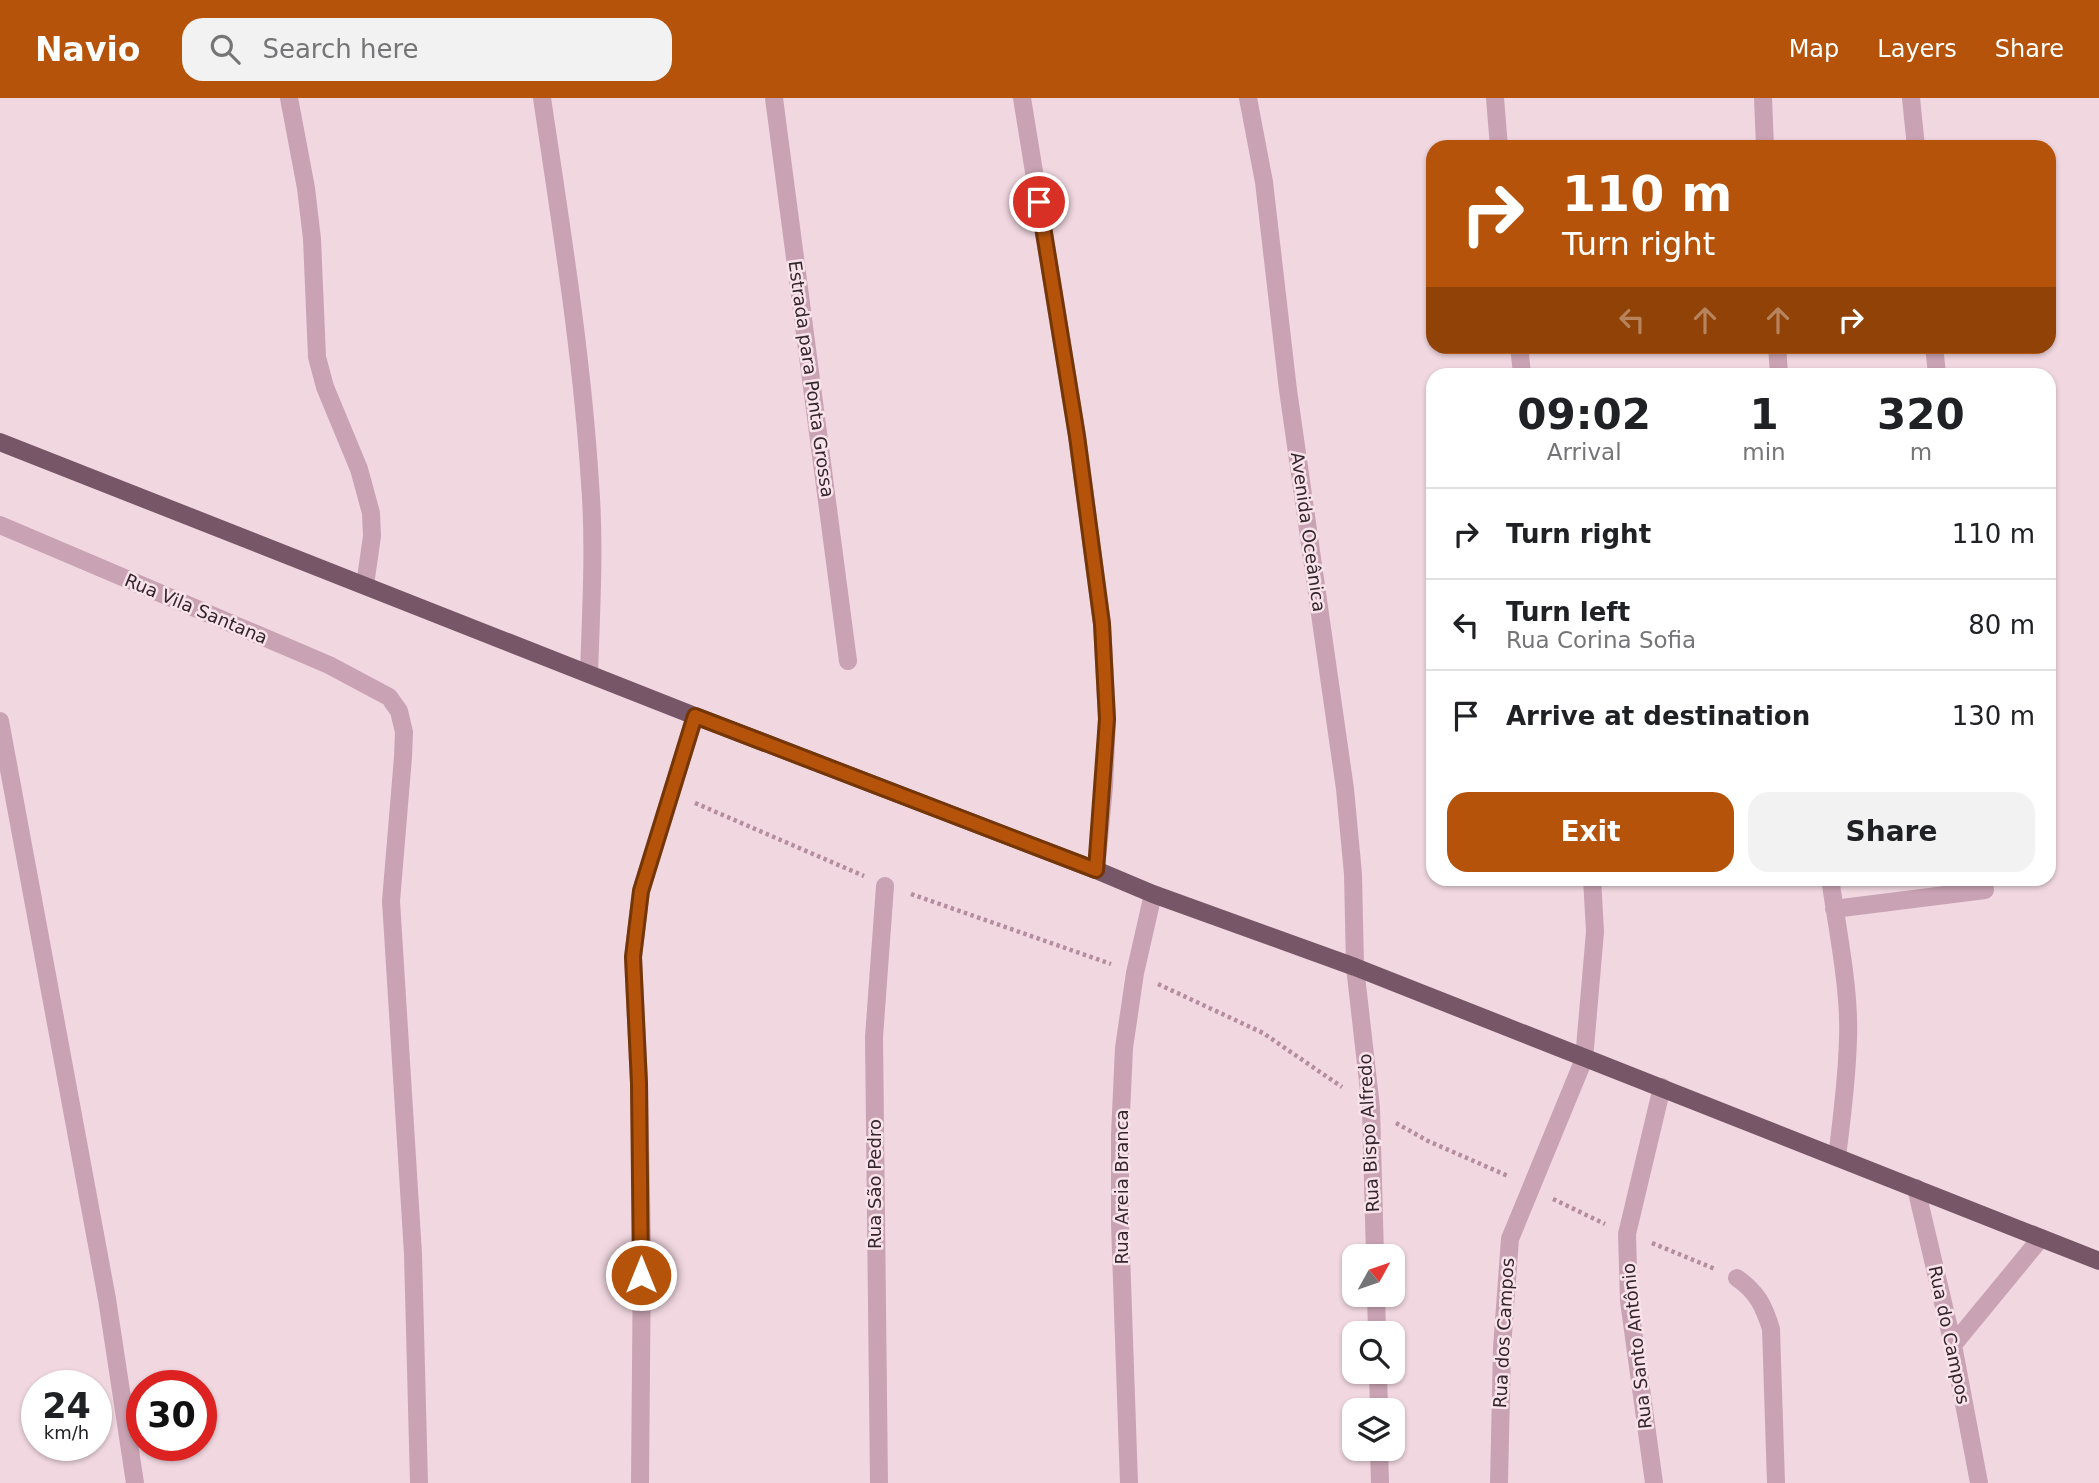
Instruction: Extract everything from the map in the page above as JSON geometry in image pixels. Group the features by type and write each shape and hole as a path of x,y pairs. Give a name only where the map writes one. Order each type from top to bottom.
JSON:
{"main road":[{"path":"0,442 1153,894 1355,967 2099,1261"}],"street":[{"path":"289,98 306,188 312,239 317,357 325,387 359,469 372,513 372,536 365,585"},
{"path":"542,98 564,241 591,486 589,674"},
{"name":"Estrada para Ponta Grossa","path":"774,98 848,661"},
{"path":"1022,98 1077,436 1102,624 1107,719 1096,870"},
{"name":"Avenida Oceânica","path":"1248,98 1264,182 1288,390 1345,789 1353,874 1355,967"},
{"path":"1495,98 1498,140"},
{"path":"1763,98 1765,140"},
{"path":"1911,98 1915,140"},
{"name":"Rua Vila Santana","path":"0,525 329,665 389,697 399,711 404,732 391,901 414,1254 419,1483"},
{"path":"640,1483 642,1250 639,1083 633,957 641,891 695,716"},
{"path":"0,721 107,1298 135,1483"},
{"name":"Rua São Pedro","path":"879,1483 874,1037 885,886"},
{"name":"Rua dos Campos","path":"1499,1483 1502,1349 1510,1240 1584,1059 1595,932 1592,886"},
{"path":"1831,886 1849,1037 1837,1157"},
{"path":"1835,909 1984,890 1984,886"},
{"name":"Rua Areia Branca","path":"1129,1483 1120,1224 1120,1135 1124,1048 1135,973 1153,894"},
{"name":"Rua Bispo Alfredo","path":"1355,967 1371,1108 1375,1244"},
{"name":"Rua Santo Antônio","path":"1654,1483 1629,1301 1627,1234 1662,1087"},
{"name":"Rua do Campos","path":"1916,1188 1953,1345 1979,1483"},
{"path":"1953,1345 2041,1238"},
{"path":"1737,1278 1752,1289 1763,1305 1771,1329 1776,1483"},
{"path":"1380,1461 1380,1483"}],"path":[{"path":"672,793 885,886 1135,973 1263,1033 1371,1108 1428,1141 1493,1168 1627,1234 1737,1278"}],"route":[{"path":"641,1275 639,1083 633,957 636,919 641,891 695,716 1096,870 1107,719 1102,624 1077,436 1039,202"}]}
